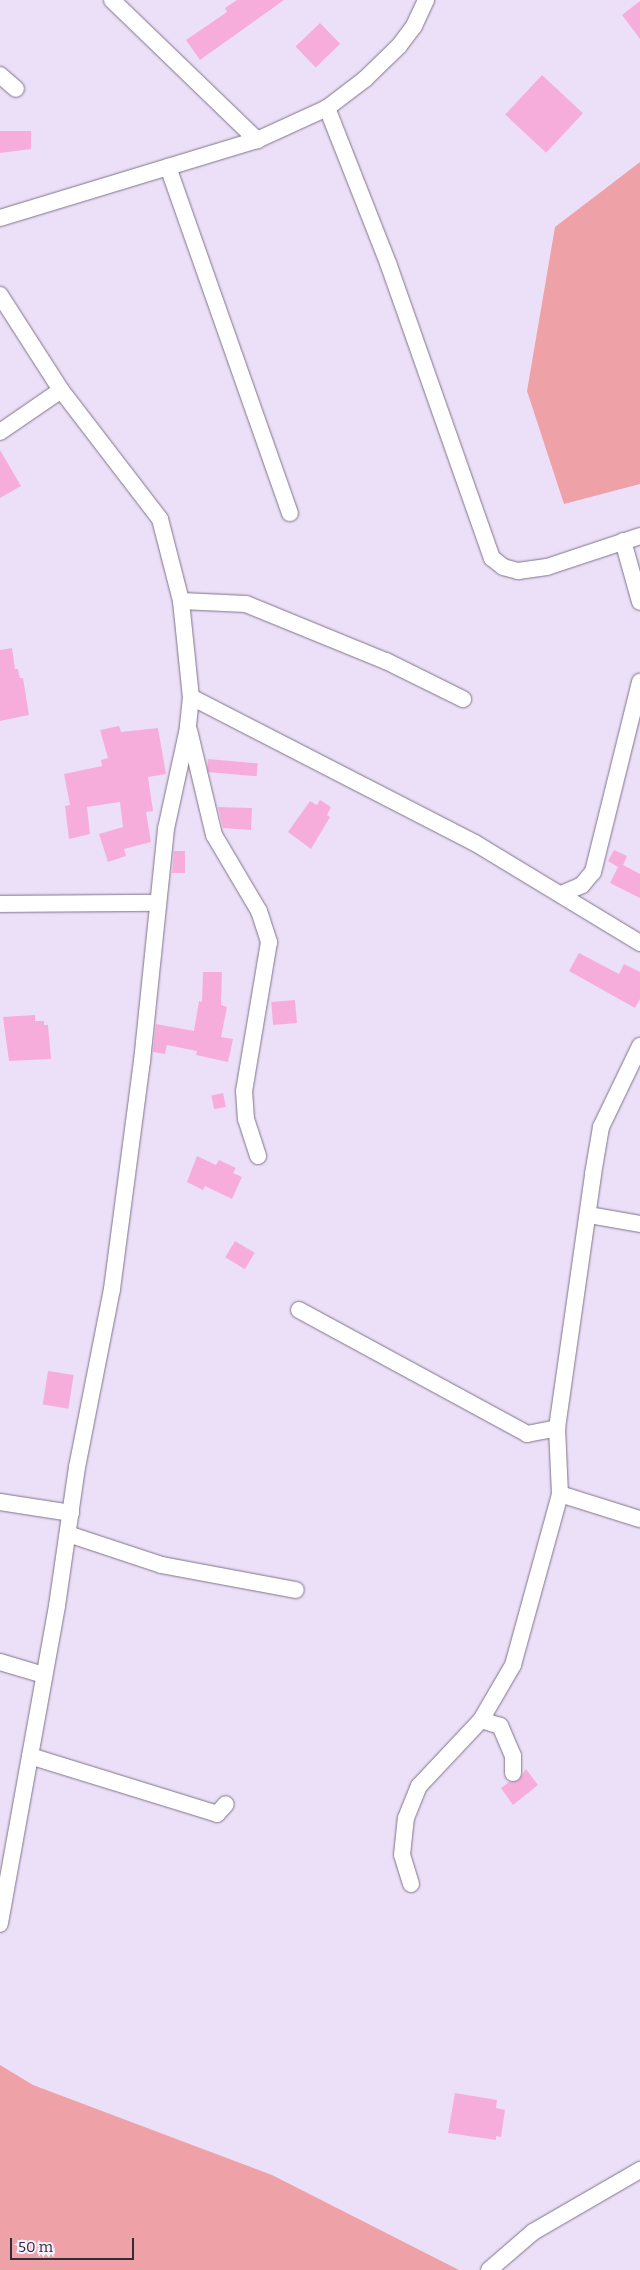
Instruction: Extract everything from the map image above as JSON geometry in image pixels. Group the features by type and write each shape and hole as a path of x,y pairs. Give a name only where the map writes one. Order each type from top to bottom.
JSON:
{"street":[{"path":"112,0 257,140"},
{"path":"0,218 257,140 327,108 365,79 399,46 414,26 426,0"},
{"path":"0,75 16,89"},
{"path":"327,108 391,272 492,558 503,567 518,571 547,566 640,536"},
{"path":"168,167 290,513"},
{"path":"0,295 61,390 160,519 181,601 191,697 188,728 166,829 156,902 142,1060 112,1289 0,1924"},
{"path":"0,432 61,390"},
{"path":"623,541 640,602"},
{"path":"181,601 246,604 386,661 463,699"},
{"path":"561,894 582,885 593,872 640,682"},
{"path":"191,697 273,742 400,802 561,894 640,942"},
{"path":"188,728 214,835 259,911 269,942 244,1091 246,1119 258,1156"},
{"path":"0,904 156,902"},
{"path":"411,1884 402,1855 406,1818 419,1786 481,1720 513,1665 560,1494 557,1428 601,1127 640,1046"},
{"path":"589,1215 640,1224"},
{"path":"299,1310 526,1434 557,1428"},
{"path":"560,1494 640,1519"},
{"path":"0,1502 71,1513"},
{"path":"68,1534 162,1565 296,1590"},
{"path":"0,1662 44,1675"},
{"path":"481,1720 500,1726 514,1756 512,1773"},
{"path":"30,1756 217,1814 226,1804"},
{"path":"489,2270 533,2232 640,2170"}],"shaded area":[{"path":"640,162 640,484 564,504 527,391 555,227"},
{"path":"0,2065 33,2085 272,2175 459,2270 0,2270"}],"building":[{"path":"237,0 284,0 200,60 186,40 227,12 225,8"},
{"path":"640,1 640,39 622,15"},
{"path":"320,23 340,44 316,67 296,47"},
{"path":"542,75 583,113 546,153 505,114"},
{"path":"0,131 31,131 31,149 0,153"},
{"path":"0,450 21,486 0,498"},
{"path":"12,648 15,669 18,669 20,678 23,678 29,715 0,721 0,650"},
{"path":"119,726 121,732 158,728 166,774 148,777 153,811 146,812 151,842 124,849 126,856 108,862 99,834 123,827 120,802 87,807 90,834 69,839 65,806 70,805 64,774 102,766 101,760 108,758 100,730"},
{"path":"208,759 258,763 257,776 207,772"},
{"path":"320,800 331,807 327,815 330,817 311,849 288,832 310,801 317,805"},
{"path":"218,807 252,808 251,830 223,828"},
{"path":"614,850 627,856 623,865 640,874 640,898 610,883 618,867 608,861"},
{"path":"174,851 185,851 185,873 172,873"},
{"path":"579,953 619,974 624,964 640,972 640,999 635,1008 569,971"},
{"path":"203,972 222,972 221,1005 227,1007 221,1037 233,1039 228,1062 196,1055 197,1051 167,1045 165,1054 153,1052 156,1024 194,1031 199,1001 202,1002"},
{"path":"295,1000 297,1023 273,1025 271,1002"},
{"path":"35,1015 35,1021 44,1021 44,1025 48,1025 51,1059 9,1061 3,1017"},
{"path":"223,1093 226,1107 214,1109 211,1095"},
{"path":"197,1156 216,1165 219,1160 236,1168 233,1173 242,1177 232,1199 205,1186 203,1190 187,1182"},
{"path":"235,1241 255,1253 245,1269 225,1257"},
{"path":"48,1371 74,1375 68,1409 43,1405"},
{"path":"526,1769 538,1785 513,1805 501,1788 509,1782 518,1781"},
{"path":"455,2093 497,2100 496,2108 505,2110 501,2137 496,2136 496,2140 448,2133"}]}
